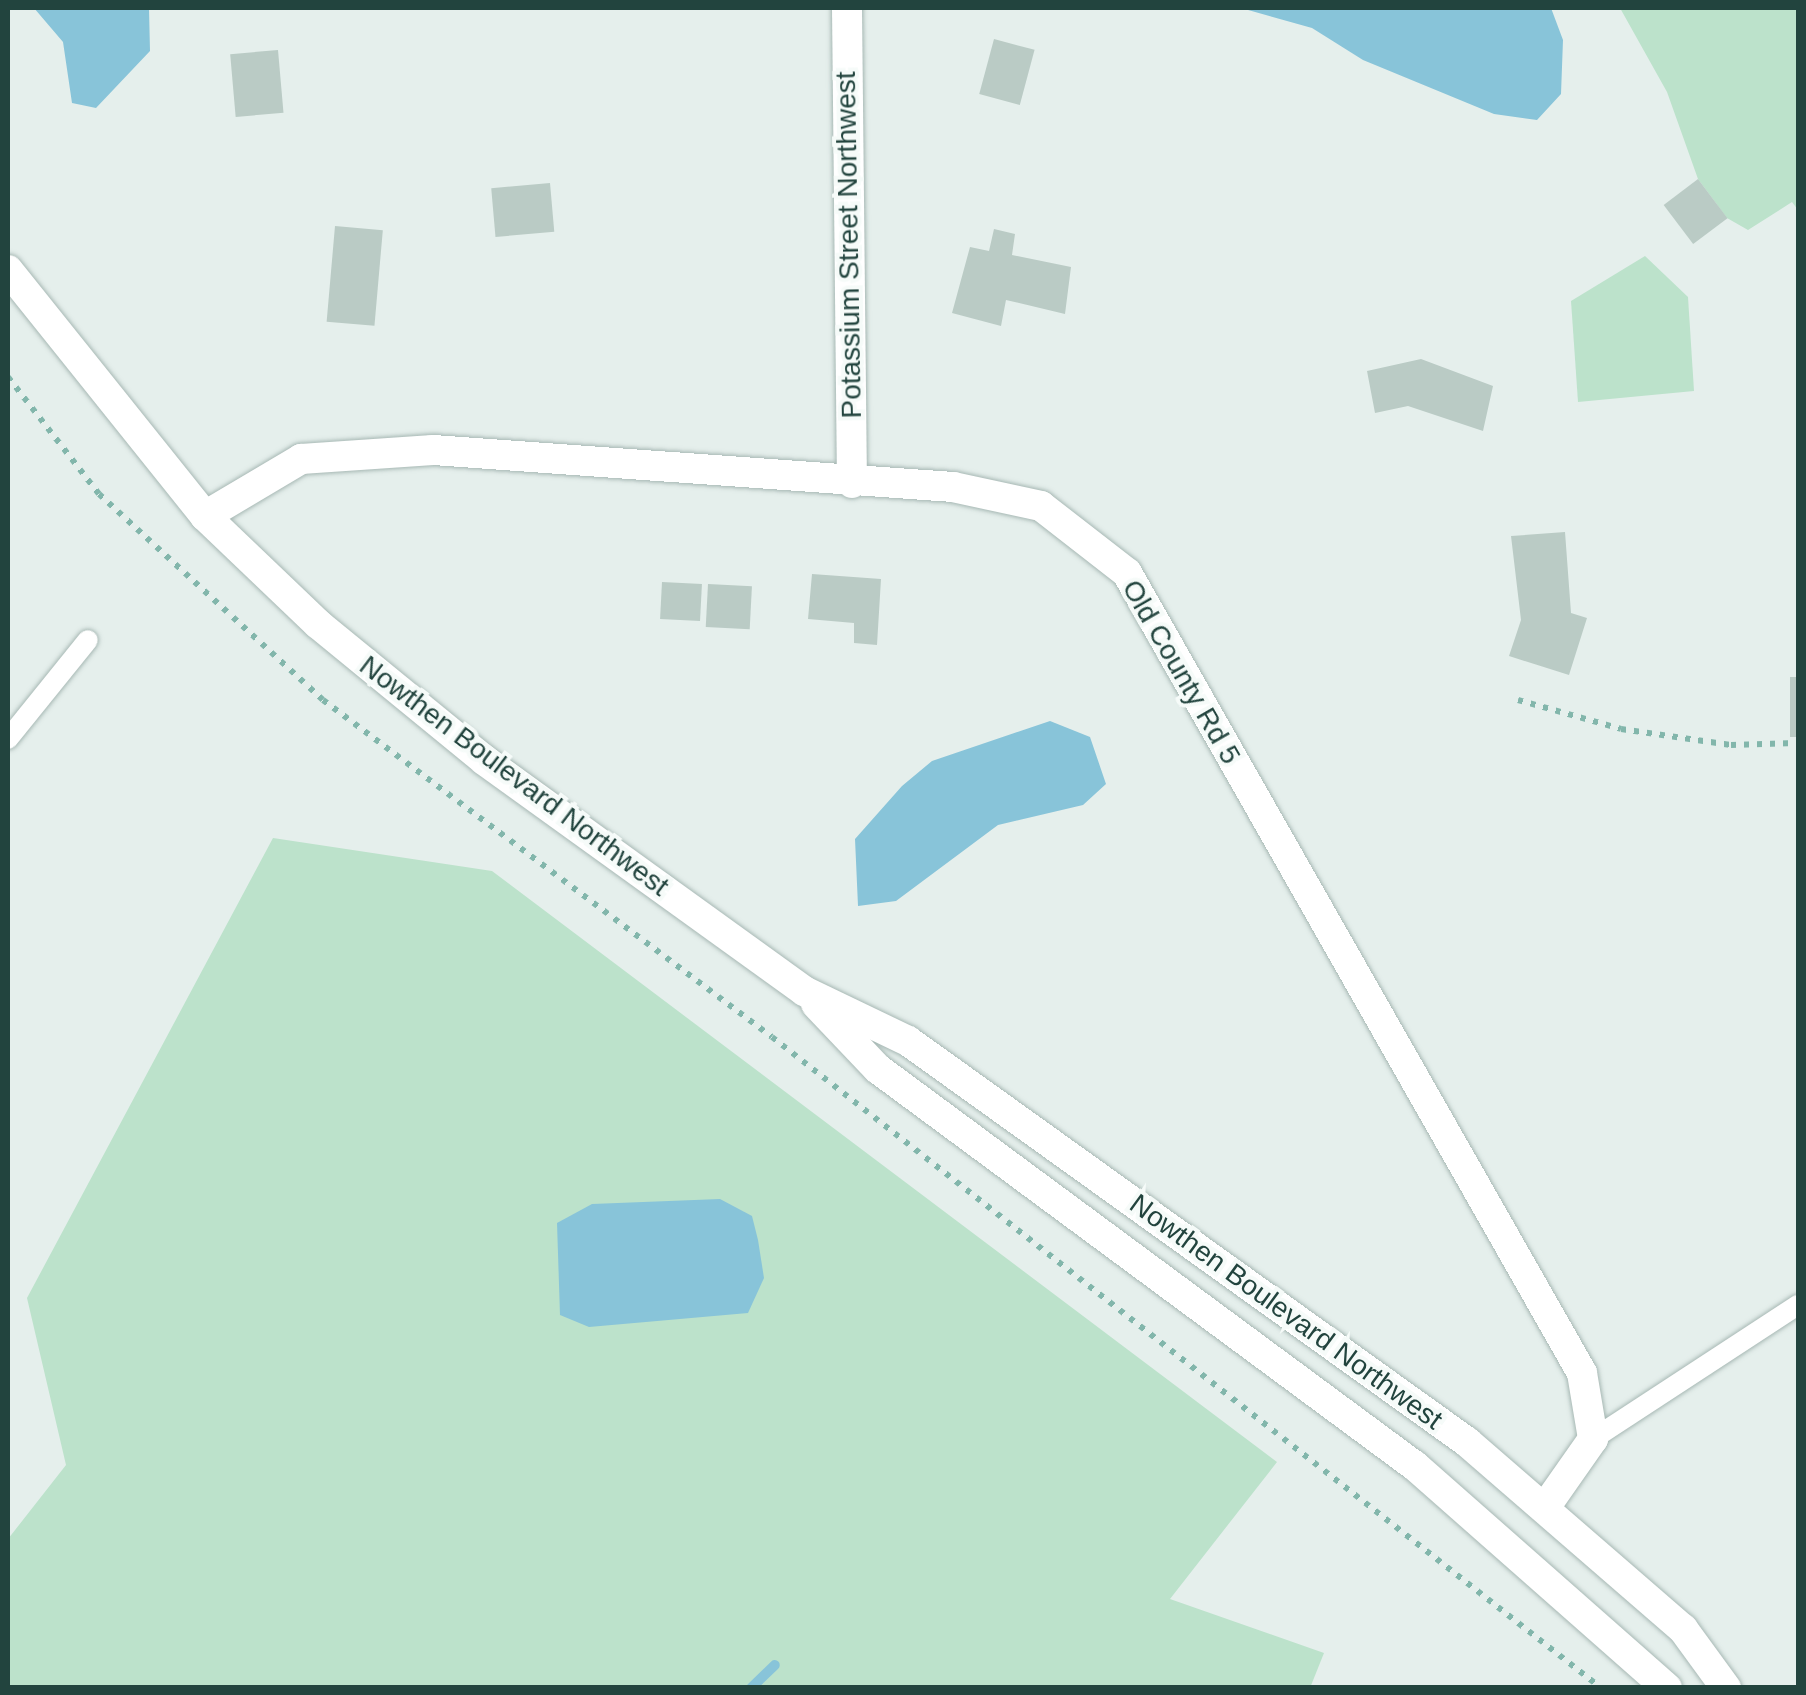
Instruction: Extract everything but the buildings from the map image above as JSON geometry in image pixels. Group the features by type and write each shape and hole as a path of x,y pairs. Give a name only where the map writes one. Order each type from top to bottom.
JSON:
{"street":[{"name":"Potassium Street Northwest","path":"847,8 852,483"},
{"name":"Nowthen Boulevard Northwest","path":"8,270 205,516 318,624 484,760 804,991 908,1040 1546,1506 1682,1629 1726,1688"},
{"name":"Old County Rd 5","path":"205,516 301,459 433,450 852,483 953,487 1041,506 1127,572 1524,1260 1582,1373 1593,1440"},
{"name":"Nowthen Boulevard Northwest","path":"804,991 878,1069 1429,1478 1666,1688"},
{"path":"1546,1506 1593,1440"}],"lane":[{"path":"8,738 88,640"},
{"path":"1593,1440 1798,1305"}],"path":[{"path":"8,377 99,494 323,700 786,1048 1601,1688"},
{"path":"1518,700 1621,729 1731,745 1798,743"}],"green space":[{"path":"1620,8 1798,8 1798,210 1792,202 1748,230 1727,218 1698,179 1667,92"},
{"path":"1645,256 1688,297 1694,391 1578,402 1571,301"},
{"path":"273,838 492,871 1277,1462 1170,1599 1324,1653 1310,1688 8,1687 8,1539 66,1465 27,1298"}],"water":[{"path":"34,8 149,8 150,51 96,108 72,103 63,42"},
{"path":"1241,8 1551,8 1563,40 1561,94 1537,120 1494,114 1363,60 1312,28"},
{"path":"1050,721 1090,737 1106,784 1083,805 998,825 896,901 858,906 855,839 902,786 932,761"},
{"path":"720,1199 752,1216 758,1240 764,1278 748,1313 589,1327 560,1315 557,1223 592,1204"}],"waterway":[{"path":"751,1688 775,1665"}]}
